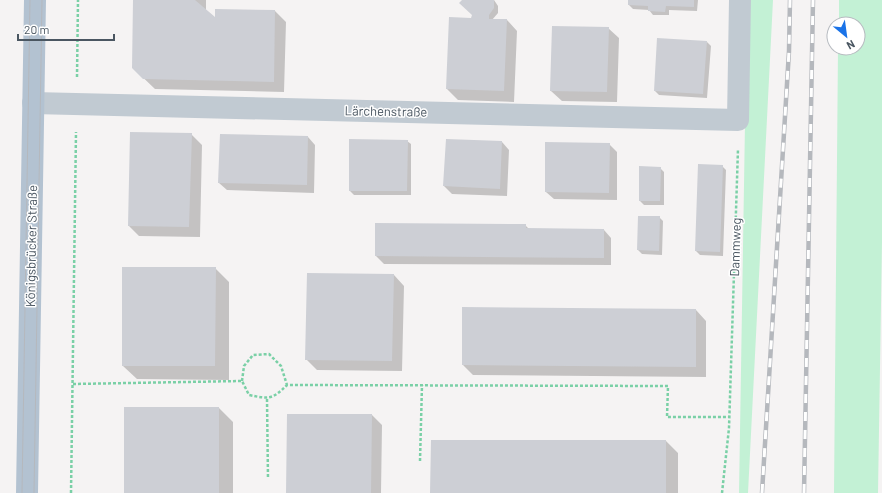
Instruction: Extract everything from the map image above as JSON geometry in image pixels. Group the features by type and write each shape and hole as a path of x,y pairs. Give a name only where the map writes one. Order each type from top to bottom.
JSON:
{"main road":[{"name":"Königsbrücker Straße","path":"27,493 34,0"}],"street":[{"path":"738,120 740,0"},
{"name":"Lärchenstraße","path":"33,103 738,120"}],"path":[{"path":"71,493 78,0"},
{"name":"Dammweg","path":"722,493 729,417 738,120"},
{"path":"288,385 281,366 269,354 253,355 244,366 242,381 248,395 267,399 277,396 288,385 668,386 667,417 729,417"},
{"path":"73,384 242,381"},
{"path":"420,461 422,385"},
{"path":"267,399 268,479"}],"green space":[{"path":"747,0 773,0 748,493 739,493"},
{"path":"839,0 882,0 882,242 878,493 834,493 838,56 866,56 866,16 839,16"}],"building":[{"path":"133,0 195,0 215,17 215,9 275,10 274,82 143,79 132,68"},
{"path":"462,0 494,0 494,8 489,15 489,19 507,19 504,91 446,89 449,17 471,18 472,15 459,3"},
{"path":"628,0 694,0 694,7 666,6 665,12 648,11 648,6 628,5"},
{"path":"552,26 609,27 607,92 550,91"},
{"path":"657,38 707,41 703,94 654,91"},
{"path":"130,132 192,133 189,227 128,226"},
{"path":"220,134 308,136 307,185 218,183"},
{"path":"349,139 408,140 407,191 349,191"},
{"path":"446,139 502,141 500,189 443,186"},
{"path":"545,142 610,143 609,193 545,192"},
{"path":"698,164 723,165 720,252 695,251"},
{"path":"639,166 661,167 660,201 639,201"},
{"path":"638,216 660,216 659,251 637,250"},
{"path":"375,223 526,224 526,228 604,229 604,258 375,256"},
{"path":"122,267 216,267 215,366 122,366"},
{"path":"307,273 394,274 392,361 305,360"},
{"path":"462,307 696,309 696,367 462,365"},
{"path":"124,407 219,407 219,493 124,493"},
{"path":"287,414 372,414 371,493 286,493"},
{"path":"431,440 666,440 666,493 430,493"}],"tram line":[{"path":"22,493 30,0"},
{"path":"34,493 42,0"}],"railway":[{"path":"762,493 789,51 790,0"},
{"path":"804,493 813,0"}]}
